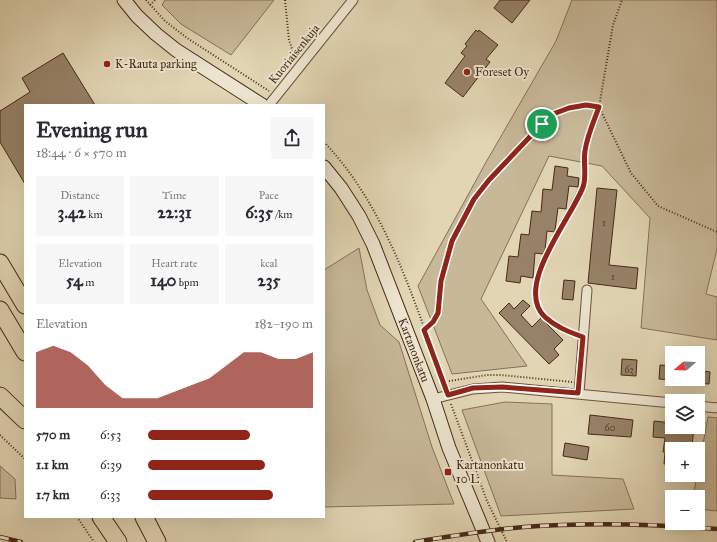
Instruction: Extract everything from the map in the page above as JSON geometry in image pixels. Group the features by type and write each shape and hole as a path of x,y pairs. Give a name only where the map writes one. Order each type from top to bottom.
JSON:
{"highway":[{"path":"0,263 24,303"},
{"path":"0,310 24,350"},
{"path":"0,396 24,419"},
{"path":"102,518 118,542"},
{"path":"112,518 124,542"},
{"path":"145,518 157,542"}],"main road":[{"path":"124,0 137,16 176,50 260,104"},
{"name":"Kartanonkatu","path":"325,169 345,194 359,216 373,244 433,399 449,448 488,542"}],"street":[{"name":"Kuoriaisenkuja","path":"270,104 354,0"},
{"path":"578,393 587,290"},
{"path":"433,399 473,388 502,387 665,402"},
{"path":"705,407 717,408"}],"lane":[{"path":"583,186 541,265 536,288 536,297 538,307 544,316 555,325 583,337"}],"path":[{"path":"146,0 165,21 186,38 276,95"},
{"path":"150,5 155,0"},
{"path":"285,0 289,40 295,59 300,66"},
{"path":"583,186 585,150 599,107 613,26 622,0"},
{"path":"424,330 433,322 438,313 441,281 452,241 474,199 485,184 553,114 569,108 586,105 599,107"},
{"path":"599,107 631,173 658,206 717,232"},
{"path":"325,143 364,192 392,245 488,501 507,542"},
{"path":"0,435 24,458"},
{"path":"78,518 94,542"}],"shaded area":[{"path":"165,0 274,0 231,55 181,24 162,5"},
{"path":"572,0 717,0 717,249 706,294 717,297 717,340 641,328 650,218 602,166 549,156 481,299 527,366 452,374 418,286 485,164 556,41"},
{"path":"359,248 367,290 380,325 399,342 432,447 454,504 325,507 325,269"},
{"path":"505,402 552,404 552,475 623,479 634,509 501,516 462,410"},
{"path":"708,417 717,418 717,511 705,510 705,490 694,490 696,482 705,482 705,442 703,442"},
{"path":"0,466 15,479 16,499 0,498"}],"building":[{"path":"500,0 530,0 512,23 494,8"},
{"name":"Foreset Oy","path":"476,30 478,32 479,30 498,45 486,59 490,62 463,97 445,83 465,56 461,53 467,46 465,44"},
{"path":"63,53 94,104 24,104 24,182 0,142 0,111 30,92 22,78"},
{"path":"555,166 568,168 567,176 579,178 578,187 569,186 566,209 558,208 555,232 547,231 545,250 543,254 535,253 533,278 521,276 520,283 506,281 509,256 518,257 521,234 529,235 532,211 541,212 543,189 552,190"},
{"path":"597,188 617,190 609,265 638,268 636,289 588,283"},
{"path":"564,280 575,281 573,300 562,299"},
{"path":"523,300 530,306 521,315 532,327 541,318 563,340 554,349 559,355 549,364 499,313 509,303 514,309"},
{"path":"622,359 637,360 636,376 621,375"},
{"path":"660,365 665,365 665,379 659,379"},
{"path":"705,371 710,372 709,384 705,384"},
{"path":"590,415 633,420 631,437 588,434"},
{"path":"654,421 665,422 665,434 693,434 692,442 665,442 665,452 663,452 665,438 653,437"},
{"path":"565,443 589,447 587,460 563,456"}],"railway":[{"path":"415,542 470,533 548,525 621,524 717,529"},
{"path":"0,537 21,542"}],"place":[{"name":"K-Rauta parking","path":"107,64"},
{"name":"Foreset Oy","path":"467,72"},
{"name":"Kartanonkatu 10 L","path":"448,472"}],"route":[{"path":"586,105 599,107 585,150 583,186 541,265 537,277 536,288 538,307 544,316 555,325 570,333 583,337 578,393 502,387 473,388 448,395 424,330 433,322 438,313 438,297 441,281 452,241 474,199 489,180 521,148 542,124 560,110 586,105"}]}
